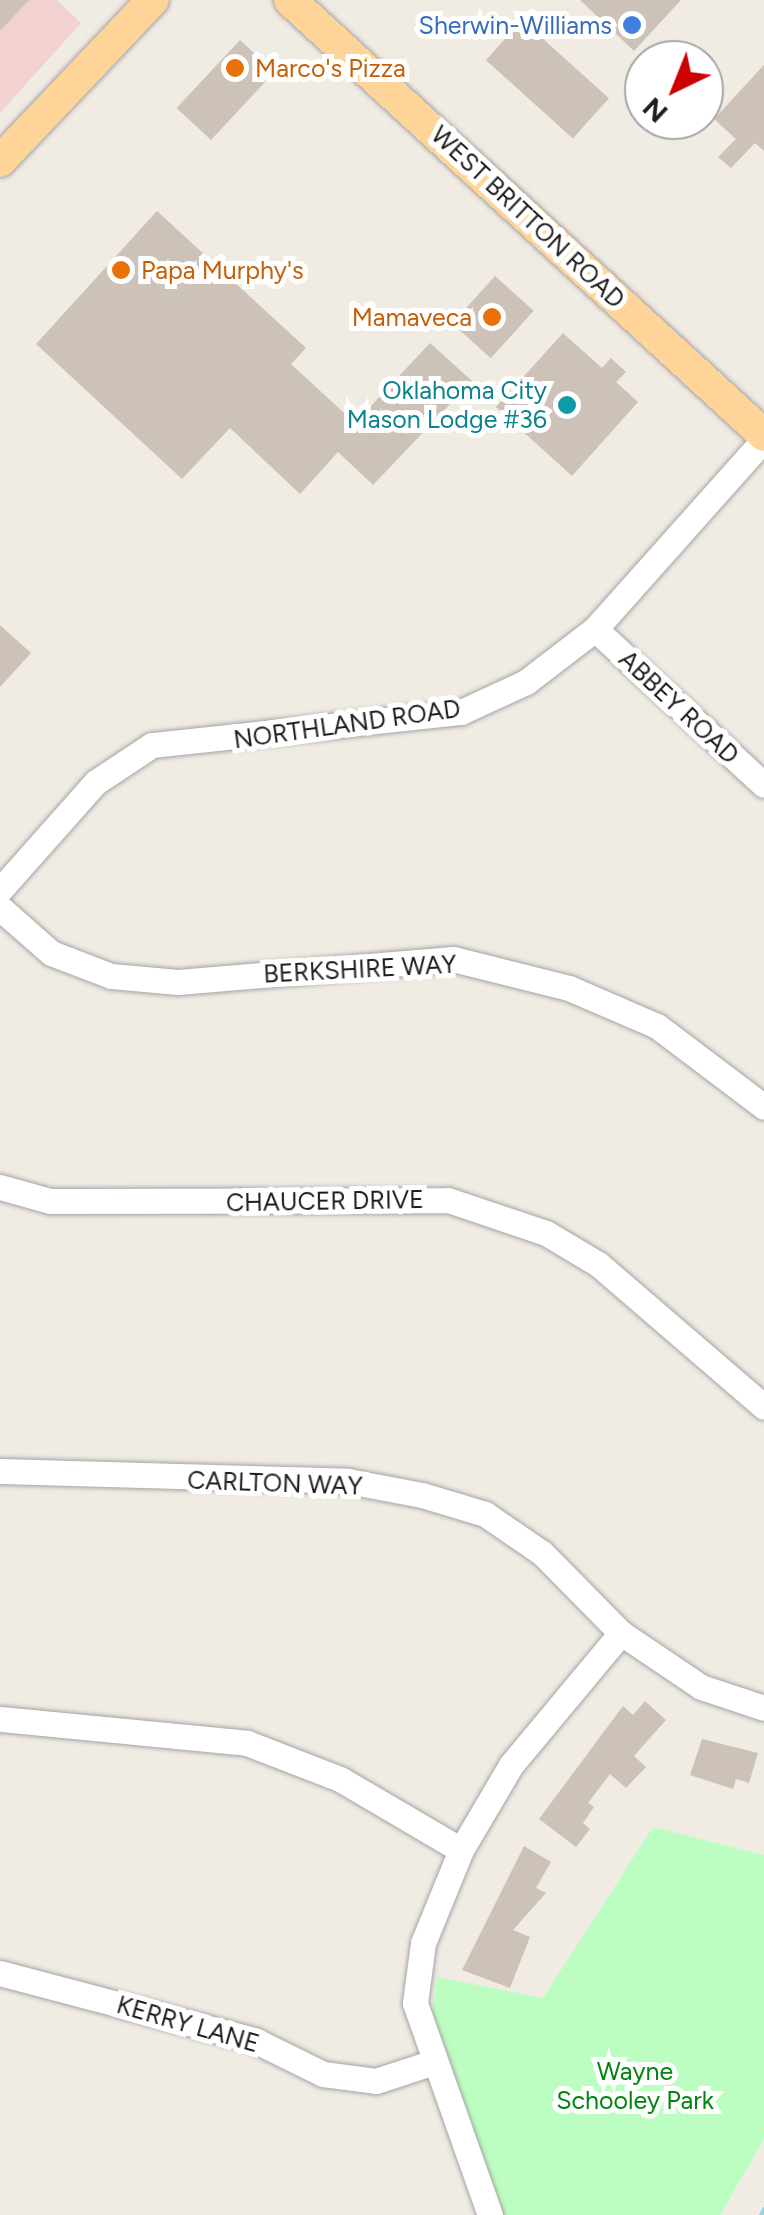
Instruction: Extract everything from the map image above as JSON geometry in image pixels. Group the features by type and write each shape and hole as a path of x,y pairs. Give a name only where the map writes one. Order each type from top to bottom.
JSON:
{"main road":[{"path":"0,160 153,0"},
{"name":"WEST BRITTON ROAD","path":"290,0 764,437"}],"street":[{"name":"NORTHLAND ROAD","path":"0,890 96,782 152,745 461,712 526,682 595,630 764,437"},
{"name":"ABBEY ROAD","path":"595,630 764,785"},
{"name":"BERKSHIRE WAY","path":"0,908 51,953 111,976 178,982 453,959 569,988 657,1026 764,1107"},
{"name":"CHAUCER DRIVE","path":"0,1187 50,1201 448,1200 546,1233 598,1264 764,1408"},
{"name":"CARLTON WAY","path":"0,1471 348,1481 422,1495 485,1514 542,1554 620,1633 700,1688 764,1708"},
{"path":"490,2215 472,2146 431,2063 415,2002 423,1943 460,1850 510,1764 620,1633"},
{"path":"0,1718 247,1743 340,1779 460,1850"},
{"name":"KERRY LANE","path":"0,1973 254,2040 323,2074 376,2081 431,2063"}],"shaded area":[{"path":"0,0 57,0 81,23 0,113"}],"green space":[{"name":"Wayne Schooley Park","path":"653,1827 764,1855 764,2139 720,2215 501,2215 430,2029 437,1977 543,1998"}],"building":[{"path":"0,0 29,0 0,31"},
{"name":"Sherwin-Williams","path":"580,0 681,0 644,40 624,42"},
{"path":"522,20 609,98 573,138 486,60"},
{"path":"240,40 274,72 211,140 177,108"},
{"path":"764,65 764,151 755,143 731,168 718,157 736,139 724,128 724,108"},
{"path":"157,211 306,348 291,364 355,423 430,343 472,381 373,485 338,452 300,494 230,428 182,479 36,344"},
{"name":"Mamaveca","path":"495,276 534,311 491,358 452,324"},
{"name":"Oklahoma City Mason Lodge #36","path":"563,333 602,368 611,358 626,372 616,382 638,402 572,476 496,407"},
{"path":"0,625 31,653 0,687"},
{"path":"645,1701 666,1720 634,1756 646,1767 626,1788 610,1774 588,1803 594,1807 583,1823 590,1829 576,1847 539,1819 623,1706 633,1715"},
{"path":"702,1739 758,1753 749,1783 736,1779 733,1789 690,1775"},
{"path":"524,1846 551,1862 536,1888 546,1893 513,1930 530,1937 510,1988 462,1970"}],"waterway":[{"path":"761,2215 764,2209"}],"place":[{"name":"Sherwin-Williams","path":"632,25"},
{"name":"Marco's Pizza","path":"235,68"},
{"name":"Papa Murphy's","path":"121,270"},
{"name":"Mamaveca","path":"492,317"},
{"name":"Oklahoma City Mason Lodge #36","path":"567,405"}]}
